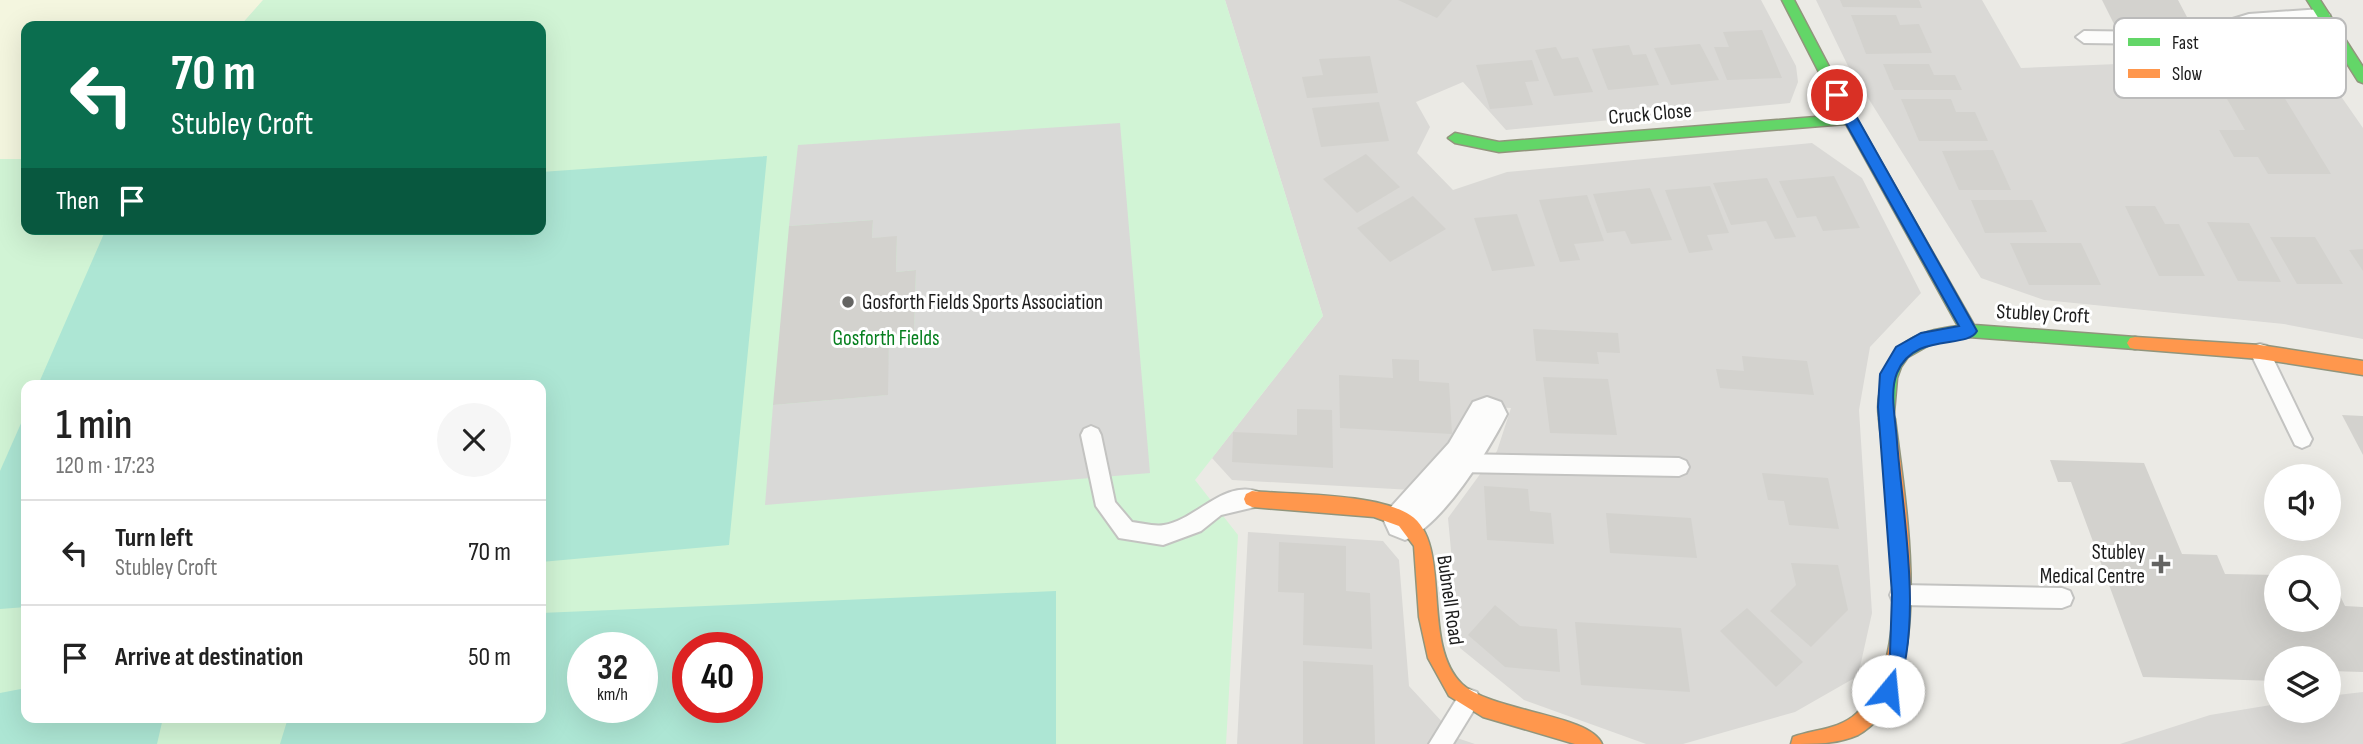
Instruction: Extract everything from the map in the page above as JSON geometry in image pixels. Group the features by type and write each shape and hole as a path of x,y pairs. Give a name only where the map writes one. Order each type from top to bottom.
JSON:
{"street":[{"name":"Stubley Croft","path":"1788,0 1850,119 1969,331 2260,352 2363,369"},
{"path":"2312,0 2324,18"},
{"path":"2346,52 2363,78"},
{"name":"Cruck Close","path":"1455,138 1499,147 1850,119"},
{"path":"1800,744 1840,735 1868,716 1888,691 1899,654 1901,594 1886,407 1888,374 1901,351 1921,340 1969,331"},
{"path":"1252,499 1374,509 1405,521 1457,463 1486,414"},
{"name":"Bubnell Road","path":"1405,521 1422,543 1428,617 1437,658 1455,690 1483,708 1572,732 1593,744"}],"lane":[{"path":"2278,18 2322,15"},
{"path":"2084,37 2114,37"},
{"path":"2260,352 2302,439"},
{"path":"1091,435 1106,506 1125,531 1163,535 1194,524 1216,507 1252,499"},
{"path":"1457,463 1679,467"},
{"path":"1901,594 2062,598"},
{"path":"1440,744 1469,699"}],"shaded area":[{"path":"0,0 263,0 244,21 21,21 21,159 0,159"},
{"path":"1225,0 1761,0 1796,66 1798,82 1790,103 1506,130 1463,82 1416,102 1430,127 1417,153 1453,190 1507,172 1812,143 1862,178 1921,293 1870,347 1859,410 1872,613 1858,676 1795,712 1683,744 1646,744 1524,700 1460,648 1448,518 1497,451 1511,408 1472,406 1472,419 1412,490 1232,480 1212,458 1323,316"},
{"path":"1816,0 1982,0 2021,68 2114,64 2114,98 2342,98 2363,128 2363,339 2284,324 2044,300 1981,278 1848,66"},
{"path":"1120,123 1150,473 765,505 773,405 887,395 889,335 914,332 916,270 896,272 897,237 872,238 873,220 789,226 798,145"},
{"path":"1248,532 1383,541 1399,560 1409,686 1457,738 1475,744 1237,744"},
{"path":"2363,692 2363,744 2120,744 2210,715 2264,706 2264,723 2341,723 2341,695"}],"green space":[{"name":"Gosforth Fields","path":"263,0 1225,0 1323,316 1195,480 1238,535 1226,744 0,744 0,159 21,159 21,235 546,235 546,21 244,21"},
{"path":"767,156 729,545 546,562 546,380 40,380 103,235 546,235 546,172"},
{"path":"21,423 21,607 0,609 0,471"},
{"path":"1056,591 1056,744 280,744 286,723 546,723 546,613"},
{"path":"21,689 21,723 162,723 157,744 0,744 0,693"}],"building":[{"path":"1398,0 1452,0 1437,18"},
{"path":"1840,0 1919,0 1922,8 1843,7"},
{"path":"2102,0 2178,0 2187,17 2114,18 2114,24"},
{"path":"1851,15 1896,15 1900,25 1919,24 1932,53 1866,54"},
{"path":"1762,30 1782,78 1727,80 1714,47 1729,47 1723,32"},
{"path":"1700,44 1719,80 1671,85 1654,48"},
{"path":"1629,45 1633,55 1646,54 1659,85 1608,90 1592,49"},
{"path":"1556,47 1562,59 1578,57 1593,92 1554,96 1535,50"},
{"path":"1370,56 1378,93 1307,98 1302,77 1323,75 1319,59"},
{"path":"1532,60 1539,81 1525,82 1533,105 1490,109 1476,65"},
{"path":"1883,64 1929,64 1934,75 1955,75 1962,90 1894,90"},
{"path":"2226,98 2285,98 2331,174 2268,174 2258,157 2234,157 2219,130 2245,130"},
{"path":"1901,99 1951,99 1956,112 1975,112 1988,141 1919,141"},
{"path":"1379,102 1389,141 1321,147 1312,108"},
{"path":"1993,150 2011,190 1959,190 1942,151"},
{"path":"1366,154 1400,187 1357,213 1323,179"},
{"path":"1834,176 1860,228 1823,231 1816,216 1797,218 1779,181"},
{"path":"1767,178 1796,237 1775,239 1766,221 1731,225 1713,183"},
{"path":"1710,186 1729,233 1707,235 1713,250 1689,253 1665,190"},
{"path":"1650,188 1672,240 1631,244 1625,231 1607,233 1593,194"},
{"path":"1587,195 1604,241 1574,244 1580,260 1560,262 1539,200"},
{"path":"1413,196 1446,229 1390,262 1357,228"},
{"path":"1971,200 2032,200 2047,232 1985,233"},
{"path":"2125,206 2155,206 2165,224 2179,224 2205,276 2159,276"},
{"path":"1517,214 1535,266 1492,271 1474,218"},
{"name":"Gosforth Fields Sports Association","path":"873,220 872,238 897,236 896,272 916,270 914,333 889,335 888,395 773,405 789,226"},
{"path":"2207,222 2249,223 2281,282 2238,281"},
{"path":"2270,237 2315,237 2343,284 2297,284"},
{"path":"2010,243 2081,243 2101,285 2029,285"},
{"path":"2363,249 2363,271 2349,250"},
{"path":"1533,329 1618,333 1620,353 1597,352 1599,364 1536,361"},
{"path":"1742,356 1807,361 1814,395 1720,388 1716,369 1744,371"},
{"path":"1392,359 1419,360 1419,381 1449,383 1452,434 1340,428 1339,375 1393,378"},
{"path":"1543,377 1608,379 1617,435 1550,433"},
{"path":"1297,409 1332,410 1333,468 1232,462 1233,432 1297,435"},
{"path":"2342,415 2363,416 2363,455"},
{"name":"Stubley Medical Centre","path":"2050,460 2144,463 2182,554 2217,555 2225,574 2264,575 2264,632 2341,632 2341,598 2345,606 2363,607 2363,672 2341,671 2341,646 2264,646 2264,681 2143,677 2071,482 2058,482"},
{"path":"1762,473 1828,478 1839,529 1789,525 1784,501 1768,500"},
{"path":"1484,486 1528,489 1530,511 1551,513 1554,544 1487,540"},
{"path":"1606,513 1691,518 1697,558 1610,553"},
{"path":"1279,542 1346,546 1346,591 1370,593 1372,649 1303,645 1304,593 1278,592"},
{"path":"1791,563 1838,565 1848,610 1811,647 1770,611 1796,585"},
{"path":"1495,605 1520,626 1557,629 1560,672 1505,667 1468,635"},
{"path":"1747,608 1803,662 1776,687 1720,631"},
{"path":"1575,622 1681,628 1690,692 1581,685"},
{"path":"1303,661 1373,665 1375,744 1303,744"}],"traffic: fast":[{"path":"1788,0 1850,119 1969,331 2135,343"},
{"path":"2313,0 2325,18"},
{"path":"2346,51 2363,78"},
{"path":"1455,138 1499,147 1850,119"},
{"path":"1887,419 1889,378 1903,352 1929,338 1969,331"}],"traffic: slow":[{"path":"2135,343 2260,352 2363,368"},
{"path":"1800,744 1846,731 1868,716 1886,688 1897,653 1902,614 1902,573 1887,419"},
{"path":"1252,499 1374,509 1405,521 1422,543 1428,617 1437,658 1455,690 1483,708 1572,732 1593,744"}],"place":[{"name":"Gosforth Fields Sports Association","path":"848,302"},
{"name":"Stubley Medical Centre","path":"2161,564"}],"route":[{"path":"1837,95 1969,331 1941,334 1921,340 1901,351 1888,374 1886,407 1901,594 1899,654 1888,691"}]}
